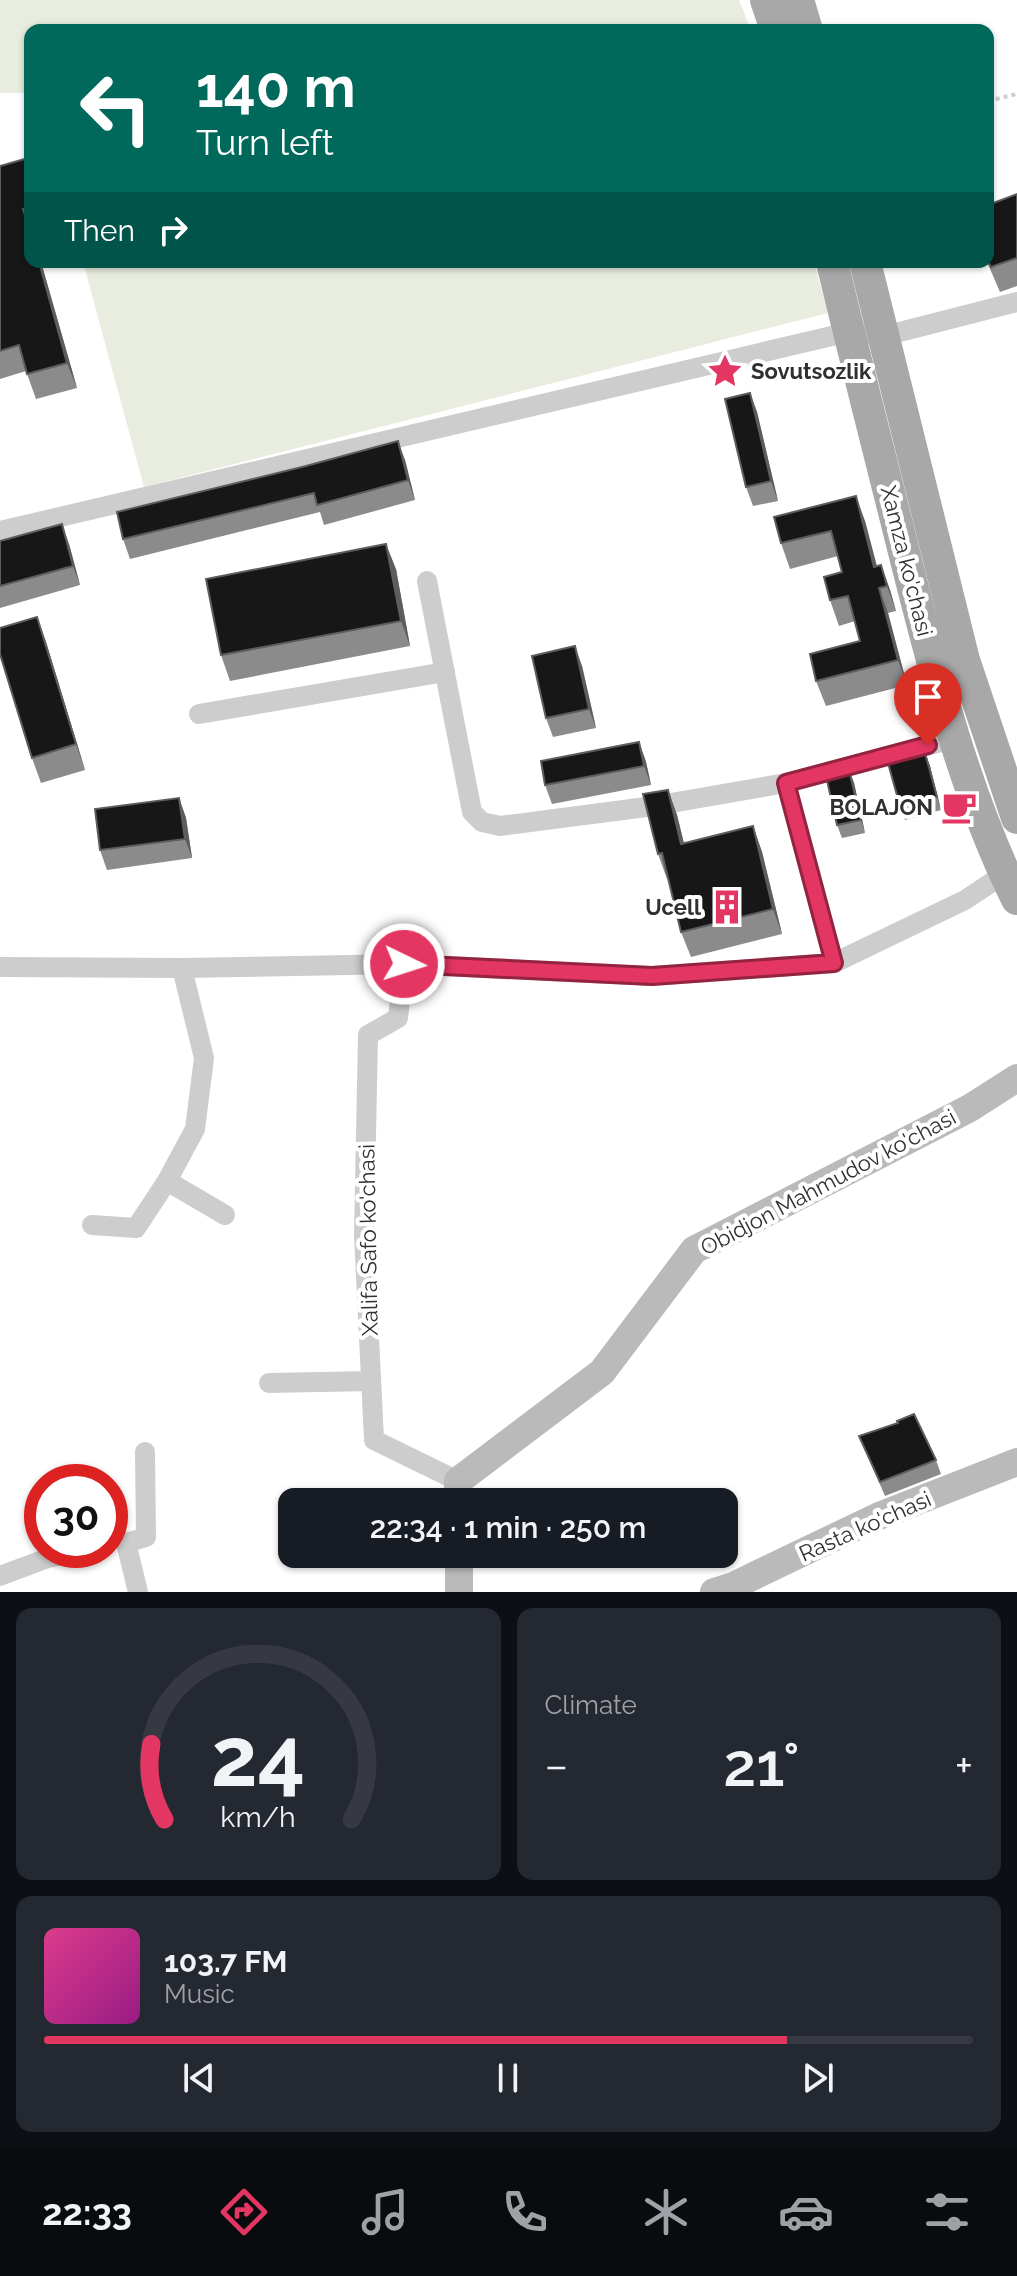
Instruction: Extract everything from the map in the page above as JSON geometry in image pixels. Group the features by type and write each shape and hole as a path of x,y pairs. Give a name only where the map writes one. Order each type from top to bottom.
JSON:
{"main road":[{"path":"766,0 774,24"},
{"path":"798,0 805,24"},
{"name":"Xamza ko'chasi","path":"833,268 936,676 1011,886"},
{"name":"Xamza ko'chasi","path":"867,268 964,660 1017,818"}],"street":[{"path":"0,531 849,332 884,336 1017,302"},
{"path":"427,581 472,812 482,822 500,826 654,806 786,783 956,738"},
{"path":"199,714 445,672"},
{"path":"786,783 834,963"},
{"path":"0,967 404,964 652,976 834,963 965,900 1011,886"},
{"name":"Xalifa Safo ko'chasi","path":"404,964 398,1018 368,1035 364,1235 374,1440 453,1488"},
{"path":"92,1225 136,1228 167,1181 195,1129 204,1058 182,968"},
{"name":"Obidjon Mahmudov ko'chasi","path":"462,1488 602,1372 694,1250 970,1108 1017,1078"},
{"path":"167,1181 225,1215"},
{"path":"269,1383 371,1381"},
{"path":"128,1542 146,1537 145,1452"},
{"name":"Rasta ko'chasi","path":"714,1592 733,1586 879,1516 1017,1462"},
{"path":"0,1576 24,1567"},
{"path":"128,1568 138,1592"},
{"path":"459,1568 459,1592"}],"path":[{"path":"994,100 1017,94"}],"shaded area":[{"path":"0,0 739,0 749,24 24,24 24,93 0,93"},
{"path":"85,268 816,268 828,313 144,487"}],"building":[{"path":"24,159 24,268 41,268 67,363 27,374 19,345 0,351 0,166"},
{"path":"1017,194 1017,258 994,266 994,203"},
{"path":"750,393 771,481 746,487 725,399"},
{"path":"398,441 408,480 317,505 314,493 123,539 117,512"},
{"path":"856,496 874,567 881,565 887,586 879,588 898,660 816,681 810,654 860,641 848,596 830,600 824,577 842,572 831,531 781,543 774,517"},
{"path":"62,524 73,566 0,586 0,541"},
{"path":"386,544 401,621 221,655 206,579"},
{"path":"37,617 76,744 32,758 0,654 0,628"},
{"path":"575,646 589,709 546,718 532,656"},
{"path":"639,742 644,766 545,785 541,761"},
{"path":"925,753 937,797 900,806 888,763"},
{"path":"849,770 861,820 837,825 826,776"},
{"name":"Ucell","path":"668,790 681,844 753,826 773,909 681,932 662,853 658,854 643,794"},
{"path":"179,798 185,839 100,850 95,809"},
{"path":"914,1414 936,1460 880,1482 859,1436 898,1423"}],"place":[{"name":"Sovutsozlik","path":"725,371"},
{"name":"BOLAJON","path":"959,807"},
{"name":"Ucell","path":"727,907"}],"route":[{"path":"404,964 652,976 834,963 786,783 928,745"}]}
